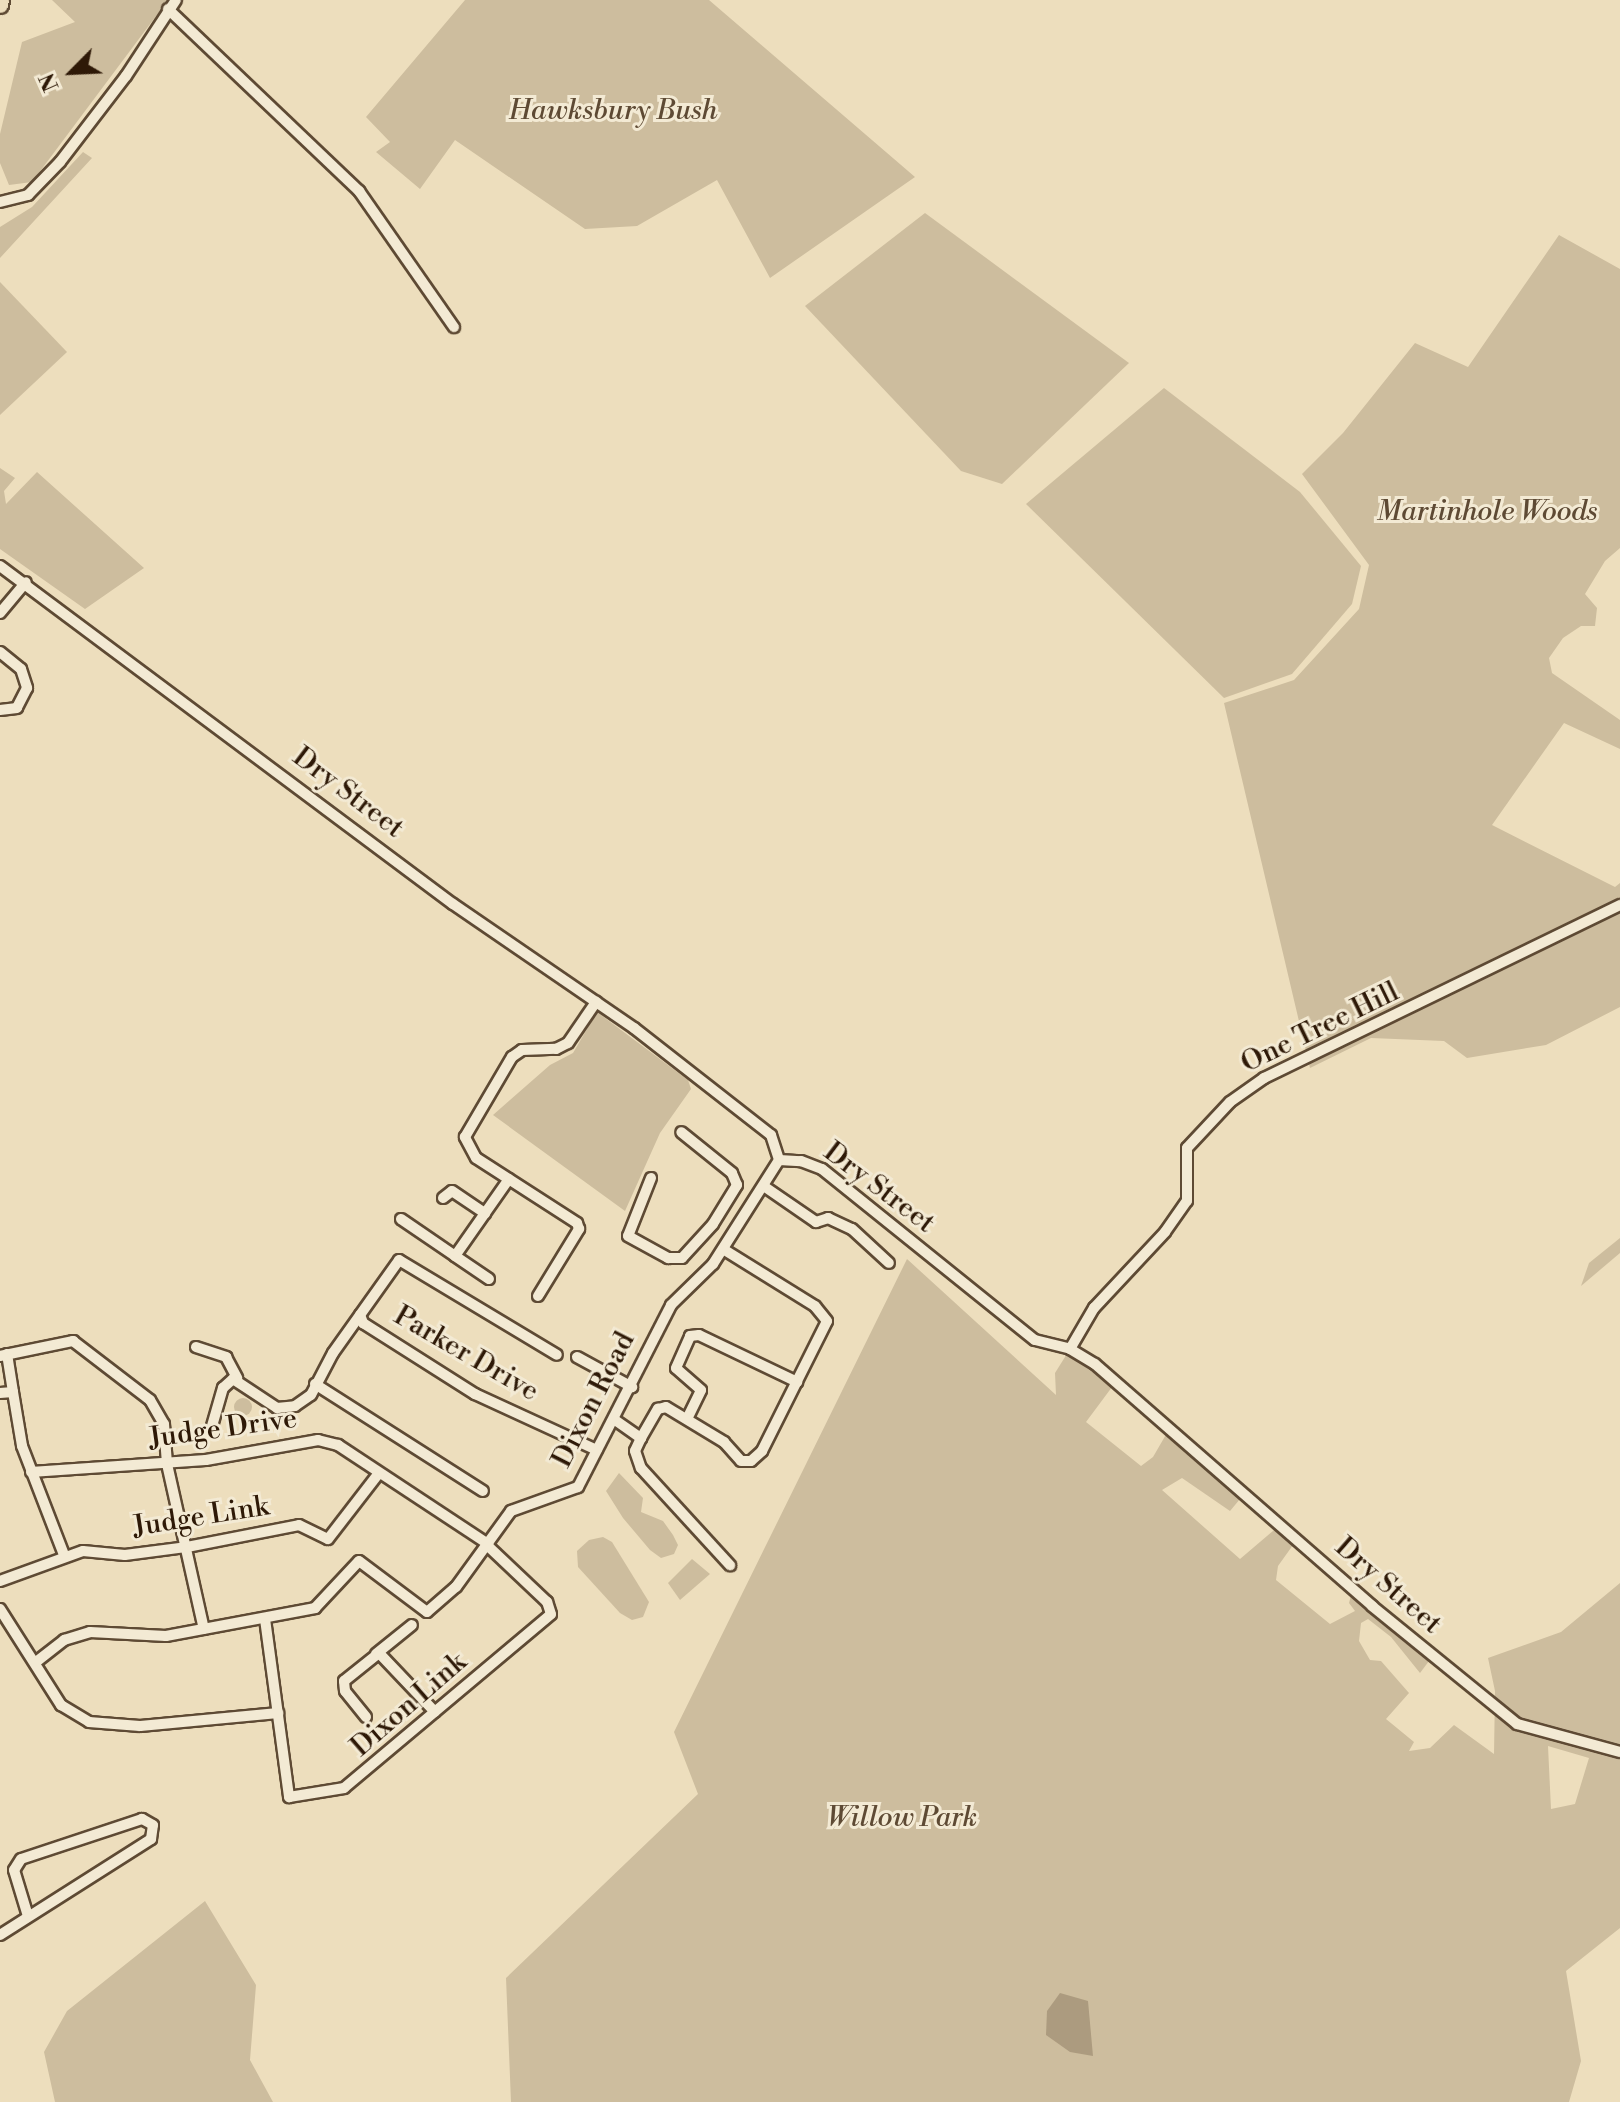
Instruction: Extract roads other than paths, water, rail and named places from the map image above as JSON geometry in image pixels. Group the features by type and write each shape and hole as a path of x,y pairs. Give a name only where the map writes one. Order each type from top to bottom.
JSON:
{"street":[{"path":"0,202 28,195 60,162 126,76 176,0"},
{"path":"168,9 359,191 454,327"},
{"name":"Dry Street","path":"0,566 26,582 453,904 596,1002 771,1135 779,1160 801,1161 822,1169 1035,1340 1070,1349 1171,1426 1372,1606 1517,1724 1620,1752"},
{"path":"0,613 26,582"},
{"path":"0,652 21,669 27,688 17,708 0,710"},
{"name":"One Tree Hill","path":"1070,1349 1094,1308 1165,1232 1187,1201 1187,1148 1230,1102 1264,1078 1620,905"},
{"path":"538,1296 579,1229 476,1158 465,1137 467,1124 512,1057 522,1050 556,1049 568,1043 596,1002"},
{"path":"651,1178 628,1236 668,1258 688,1253 736,1190 735,1177 681,1132"},
{"name":"Dixon Road","path":"36,1662 64,1640 90,1632 166,1636 315,1608 359,1561 397,1585 424,1614 456,1587 519,1505 578,1487 632,1387 671,1305 723,1249 765,1187 779,1160"},
{"path":"455,1256 509,1179"},
{"path":"765,1187 816,1222 828,1218 852,1229 889,1263"},
{"path":"443,1198 452,1191 485,1213"},
{"path":"724,1209 741,1222"},
{"path":"401,1219 489,1279"},
{"path":"723,1249 826,1317 762,1451 751,1461 741,1461 724,1442 661,1407 635,1451 641,1468 730,1565"},
{"path":"196,1347 226,1357 237,1378 277,1408 300,1404 395,1264 406,1260 557,1355"},
{"name":"Parker Drive","path":"360,1315 363,1323 475,1394 597,1450"},
{"path":"687,1419 701,1390 676,1368 690,1336 699,1335 797,1382"},
{"path":"64,1555 31,1472 4,1355 73,1341 150,1400 164,1424 167,1464 204,1629"},
{"path":"577,1357 632,1387"},
{"path":"212,1426 223,1388 237,1378"},
{"path":"315,1384 483,1491"},
{"path":"0,1393 13,1392"},
{"path":"615,1420 641,1438"},
{"name":"Judge Drive","path":"31,1472 167,1464 318,1440 338,1445 488,1545"},
{"name":"Judge Link","path":"0,1581 64,1555 187,1547 299,1525 328,1539 379,1473"},
{"name":"Dixon Link","path":"265,1619 289,1797 353,1783 551,1614 547,1602 488,1545"},
{"path":"0,1609 61,1705 89,1722 140,1726 278,1713"},
{"path":"366,1717 344,1685 412,1625"},
{"path":"376,1654 388,1657 435,1712"},
{"path":"0,1935 151,1839 153,1825 142,1819 21,1859 14,1870 28,1916"}],"park label":[{"name":"Hawksbury Bush","path":"613,111"},
{"name":"Martinhole Woods","path":"1487,512"},
{"name":"Willow Park","path":"902,1818"}]}
